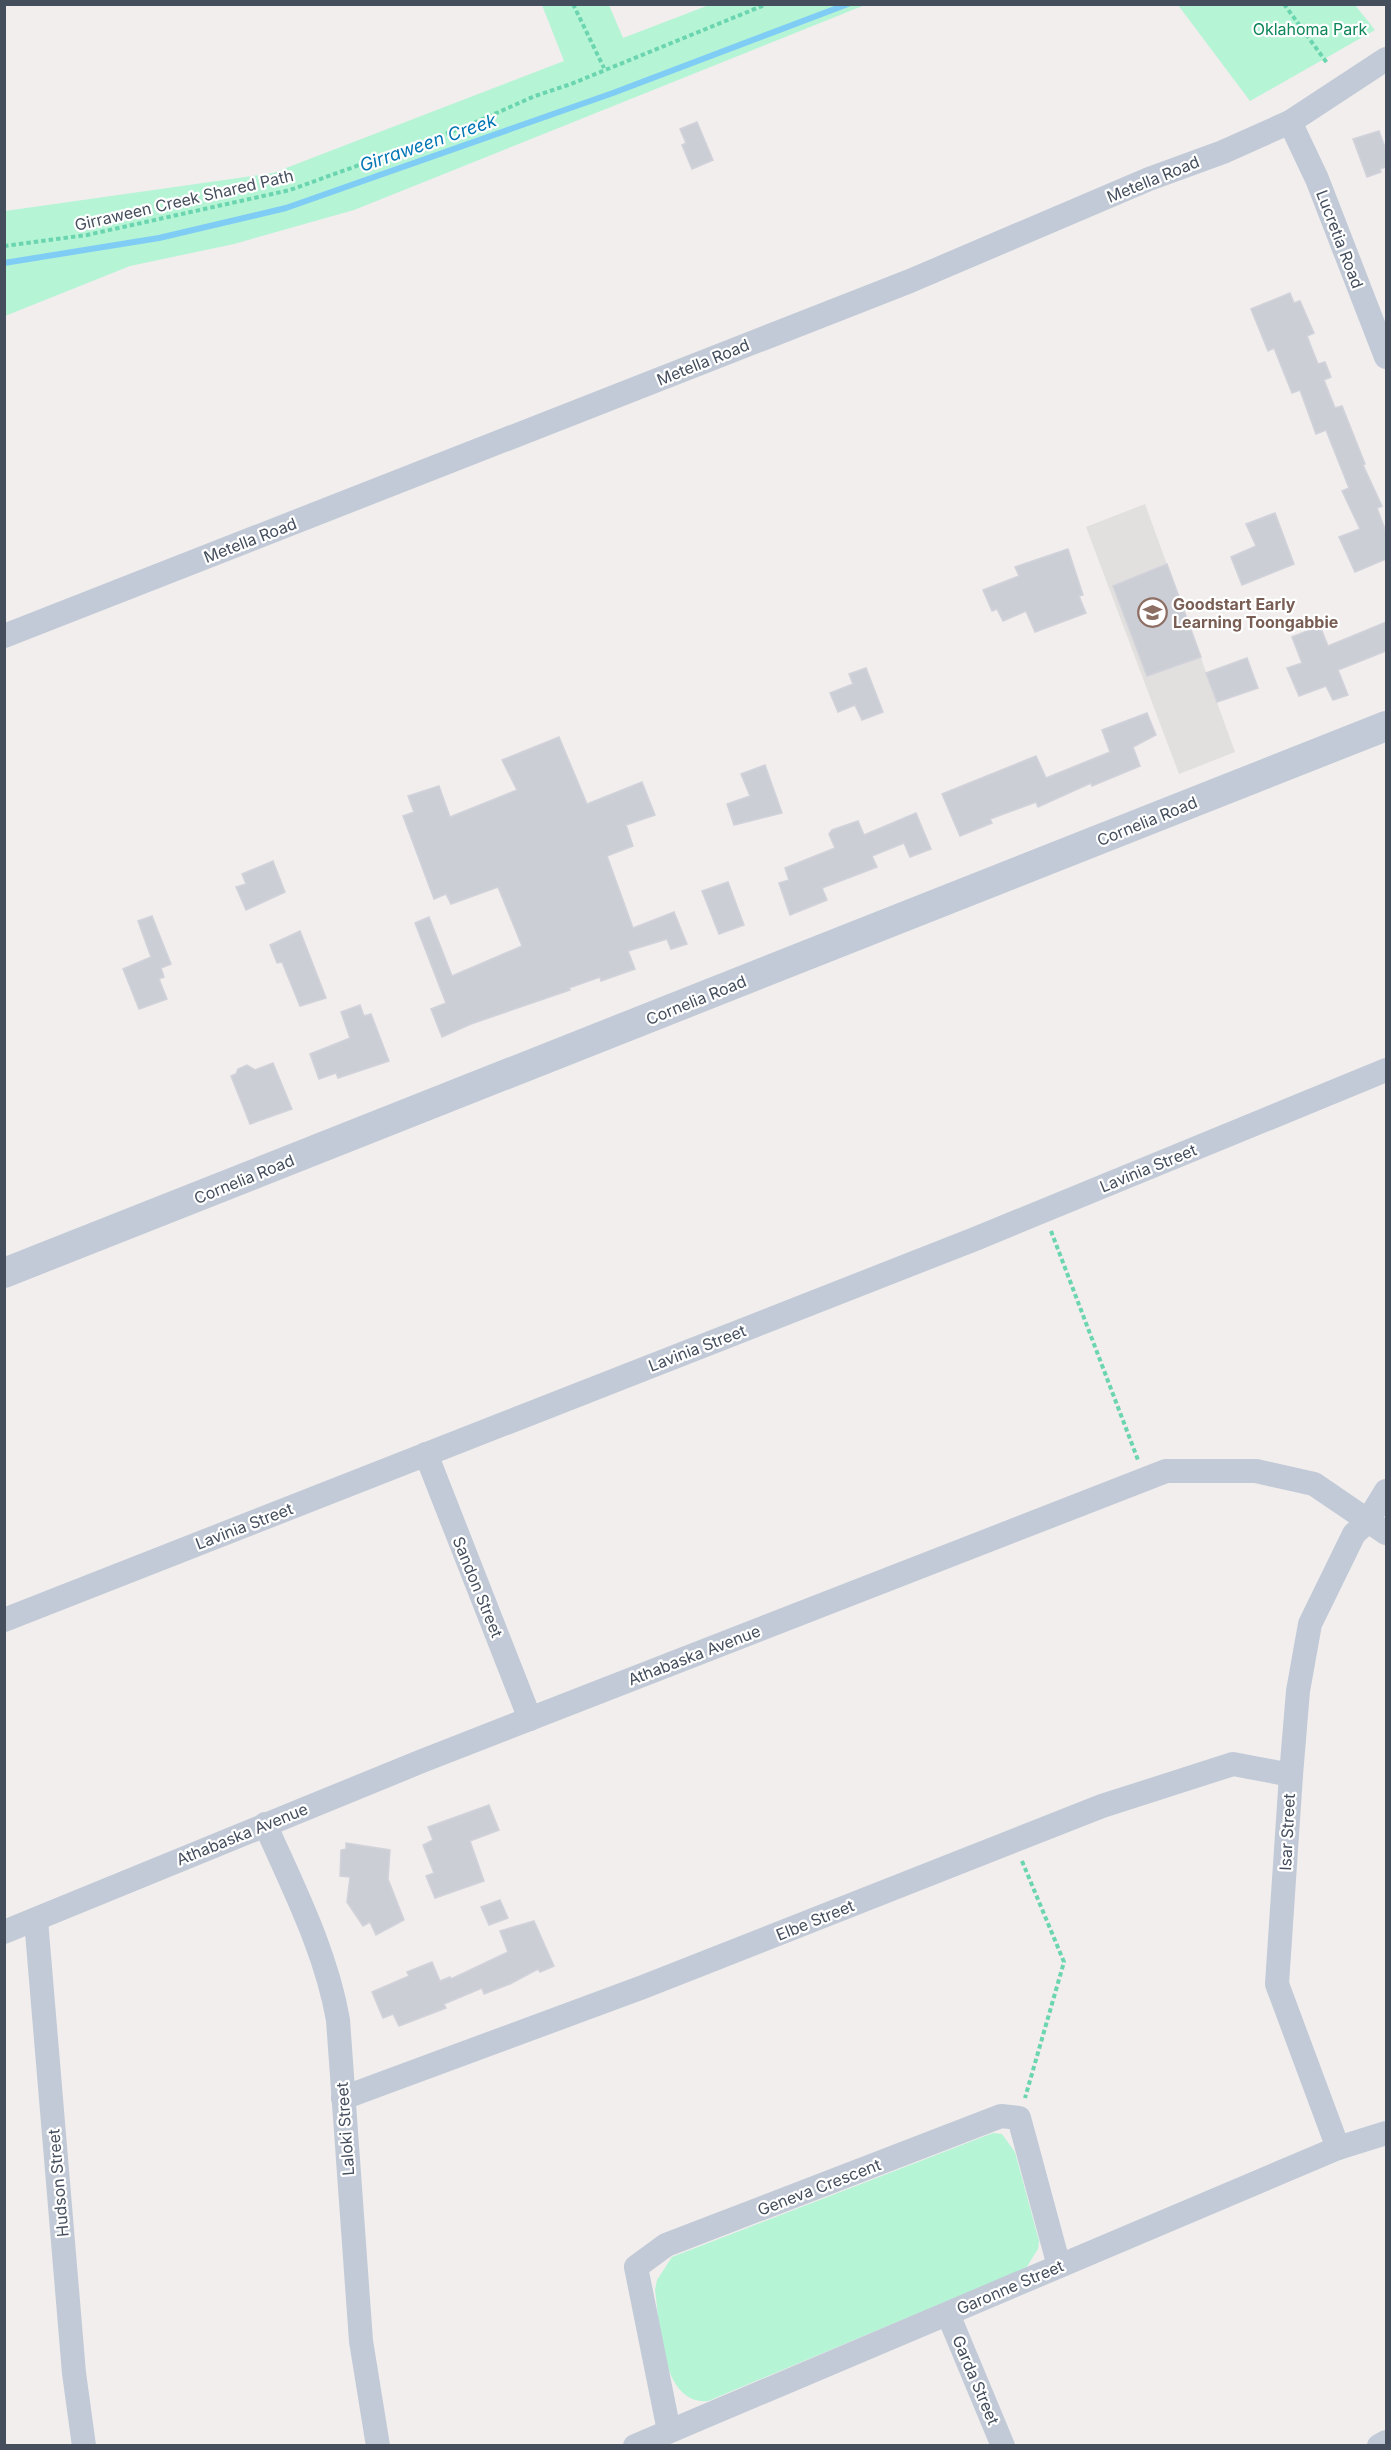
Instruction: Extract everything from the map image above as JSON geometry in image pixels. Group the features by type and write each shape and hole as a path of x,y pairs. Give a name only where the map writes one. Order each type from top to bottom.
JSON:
{"street":[{"name":"Metella Road","path":"4,636 921,276 1149,179 1223,152 1290,122 1386,59"},
{"name":"Lucretia Road","path":"1290,122 1317,179 1386,357"},
{"name":"Cornelia Road","path":"4,1273 1386,726"},
{"name":"Lavinia Street","path":"4,1620 1043,1211 1386,1070"},
{"name":"Sandon Street","path":"426,1455 531,1719"},
{"name":"Athabaska Avenue","path":"4,1932 265,1824 1166,1471 1256,1471 1314,1484 1377,1527"},
{"name":"Isar Street","path":"1338,2148 1277,1984 1291,1774 1298,1691 1310,1624 1354,1534 1377,1527 1386,1491"},
{"name":"Elbe Street","path":"343,2098 644,1987 1102,1806 1233,1764 1291,1774"},
{"name":"Laloki Street","path":"265,1824 329,1976 338,2020 361,2341 378,2445"},
{"name":"Hudson Street","path":"36,1920 74,2373 84,2445"},
{"name":"Geneva Crescent","path":"669,2431 636,2266 666,2246 678,2241 1001,2116 1019,2118"},
{"path":"1019,2118 1059,2266"},
{"name":"Garonne Street","path":"635,2445 1338,2148 1386,2133"},
{"name":"Garda Street","path":"948,2314 1004,2445"},
{"path":"1379,2445 1386,2442"}],"path":[{"path":"573,4 604,68"},
{"name":"Girraween Creek Shared Path","path":"4,246 87,235 290,190 467,126 604,68 767,4"},
{"path":"1284,4 1327,63"},
{"path":"1043,1211 1145,1479"},
{"path":"1014,1841 1064,1962 1019,2118"}],"shaded area":[{"name":"Goodstart Early Learning Toongabbie","path":"1145,504 1235,752 1179,774 1086,527"}],"green space":[{"path":"542,5 609,5 623,38 709,5 865,5 354,210 234,244 130,266 5,316 5,211 273,173 564,61"},
{"name":"Oklahoma Park","path":"1178,5 1355,5 1375,30 1250,101"},
{"path":"993,2133 1002,2134 1015,2152 1039,2241 1038,2249 1026,2268 708,2401 692,2399 680,2390 671,2376 665,2359 655,2290 657,2280 672,2257"}],"building":[{"path":"697,122 713,160 692,169 682,145 686,143 680,129"},
{"path":"1379,131 1386,150 1386,167 1380,169 1381,172 1367,177 1353,139"},
{"path":"1290,293 1294,303 1300,301 1314,333 1307,336 1318,364 1325,362 1331,377 1324,380 1335,408 1342,406 1365,464 1363,465 1382,506 1377,508 1386,532 1386,559 1355,572 1339,537 1360,529 1342,491 1349,488 1326,430 1316,434 1300,390 1292,393 1274,348 1268,351 1251,309"},
{"path":"1275,513 1294,564 1242,585 1231,557 1256,546 1246,524"},
{"path":"1068,549 1083,595 1079,596 1086,613 1035,632 1026,611 1003,621 997,609 992,611 983,590 1019,576 1015,567"},
{"path":"1167,564 1201,657 1147,676 1113,586"},
{"path":"1386,622 1386,651 1338,670 1348,695 1333,700 1326,686 1299,696 1287,668 1302,663 1292,637 1320,626 1328,646"},
{"path":"1247,658 1258,688 1217,702 1206,673"},
{"path":"866,668 883,712 862,720 855,705 838,712 830,693 853,684 849,674"},
{"path":"1147,713 1156,735 1133,747 1140,766 1092,786 1091,783 1038,807 1036,802 990,819 992,823 960,836 942,794 1036,756 1046,778 1110,752 1102,730"},
{"path":"559,737 587,804 642,782 655,815 626,825 633,846 607,856 633,928 674,912 687,944 671,949 667,939 628,951 635,969 601,981 600,977 569,988 570,990 471,1024 442,1037 431,1009 446,1003 415,923 429,917 452,976 522,946 498,887 451,904 446,894 434,899 403,816 414,812 408,796 439,786 450,817 517,790 502,760"},
{"path":"765,765 782,813 734,825 727,804 750,796 741,774"},
{"path":"916,813 931,849 910,857 904,843 872,856 877,867 822,888 827,900 790,915 779,883 789,880 785,868 835,848 829,834 832,830 858,821 864,835"},
{"path":"273,861 285,892 246,910 236,887 246,884 242,874"},
{"path":"728,882 744,925 719,934 702,891"},
{"path":"152,916 171,964 161,968 164,977 159,979 167,999 139,1009 123,969 151,957 138,921"},
{"path":"300,931 326,998 300,1006 282,962 277,963 270,945"},
{"path":"360,1005 364,1016 371,1014 389,1061 338,1078 336,1073 319,1079 310,1054 350,1038 341,1012"},
{"path":"273,1063 292,1109 250,1124 231,1076 236,1074 238,1069 247,1065 255,1070"},
{"path":"489,1805 499,1830 470,1841 484,1881 435,1898 426,1876 434,1873 423,1845 433,1840 428,1827"},
{"path":"346,1843 390,1850 388,1879 404,1920 376,1935 370,1922 363,1926 347,1902 350,1877 340,1876 341,1850 346,1849"},
{"path":"500,1900 508,1918 489,1925 481,1907"},
{"path":"534,1921 554,1966 540,1972 538,1969 510,1984 484,1994 482,1988 444,2004 446,2008 399,2026 393,2014 383,2018 372,1992 409,1976 407,1972 432,1962 440,1981 450,1977 451,1979 508,1952 500,1931"}],"waterway":[{"name":"Girraween Creek","path":"4,263 159,238 286,208 613,93 848,4"}],"place":[{"name":"Goodstart Early Learning Toongabbie","path":"1152,613"}]}
